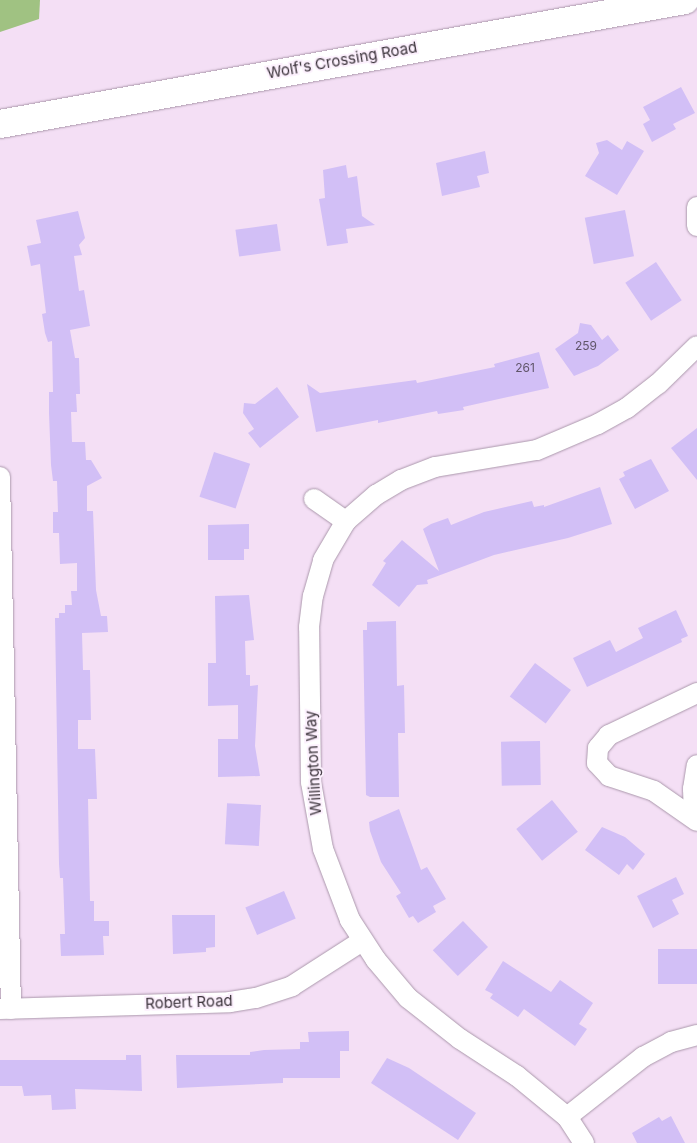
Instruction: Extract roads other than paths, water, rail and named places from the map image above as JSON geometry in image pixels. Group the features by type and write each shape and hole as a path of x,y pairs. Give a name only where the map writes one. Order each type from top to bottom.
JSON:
{"main road":[{"name":"Wolf's Crossing Road","path":"0,124 685,0"}],"street":[{"path":"697,207 697,226"},
{"name":"Willington Way","path":"584,1143 567,1117 517,1076 460,1039 408,998 362,941 330,872 316,819 311,782 309,628 312,604 323,560 346,521 376,495 402,480 435,467 536,450 598,424 627,408 658,384 697,346"},
{"path":"0,477 5,1009"},
{"path":"314,499 346,521"},
{"path":"696,819 654,791 610,776 598,763 598,748 610,735 697,693"},
{"path":"696,819 693,789 697,766"},
{"name":"Robert Road","path":"5,1009 230,1002 256,998 292,986 362,941"},
{"path":"567,1117 643,1057 671,1042 697,1035"}]}
